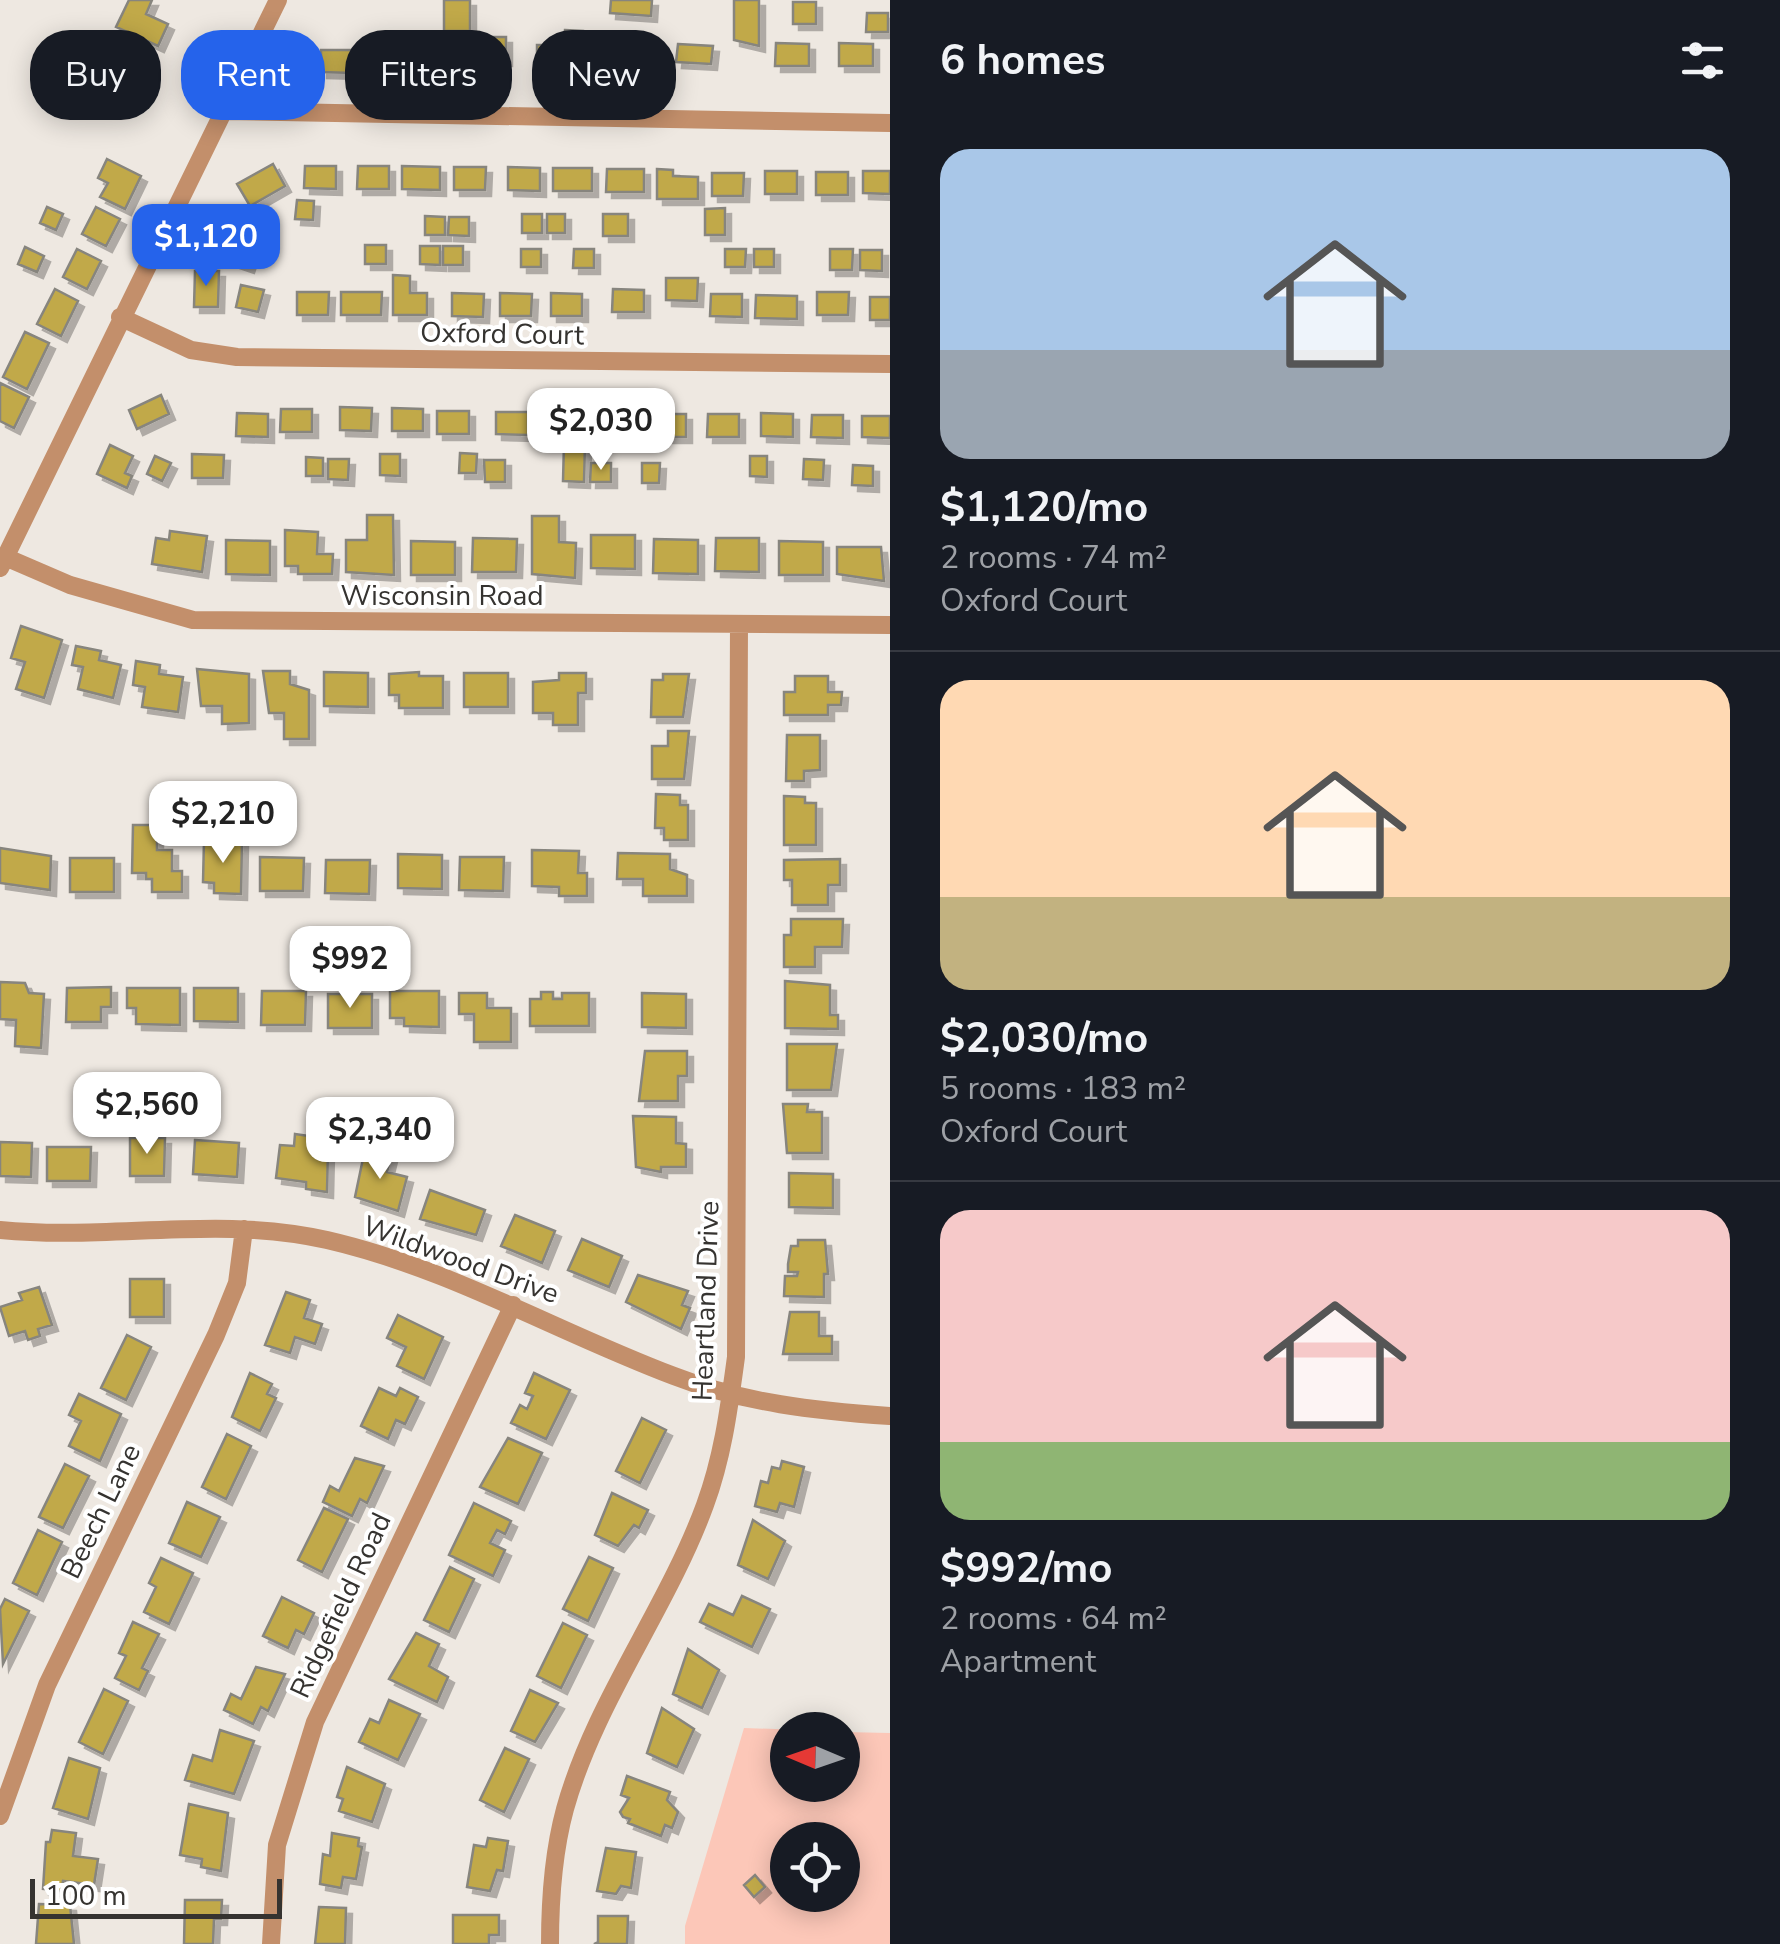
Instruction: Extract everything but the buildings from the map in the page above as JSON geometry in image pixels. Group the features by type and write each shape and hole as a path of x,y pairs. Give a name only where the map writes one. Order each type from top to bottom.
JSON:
{"street":[{"path":"263,30 278,0"},
{"path":"325,113 890,122"},
{"path":"3,563 219,120"},
{"name":"Oxford Court","path":"120,317 191,350 236,357 890,364"},
{"name":"Wisconsin Road","path":"3,563 193,620 890,625"},
{"name":"Heartland Drive","path":"550,1944 550,1886 565,1808 587,1748 704,1508 724,1446 732,1395 736,1357 739,624"},
{"name":"Wildwood Drive","path":"0,1230 30,1233 172,1226 324,1239 513,1305 673,1376 732,1395 826,1412 890,1416"},
{"name":"Beech Lane","path":"0,1816 46,1686 216,1335 237,1283 244,1230"},
{"name":"Ridgefield Road","path":"271,1944 277,1844 315,1722 513,1305"}],"shaded area":[{"path":"744,1728 770,1729 770,1802 860,1802 860,1732 890,1733 890,1944 685,1944 685,1926"}]}
